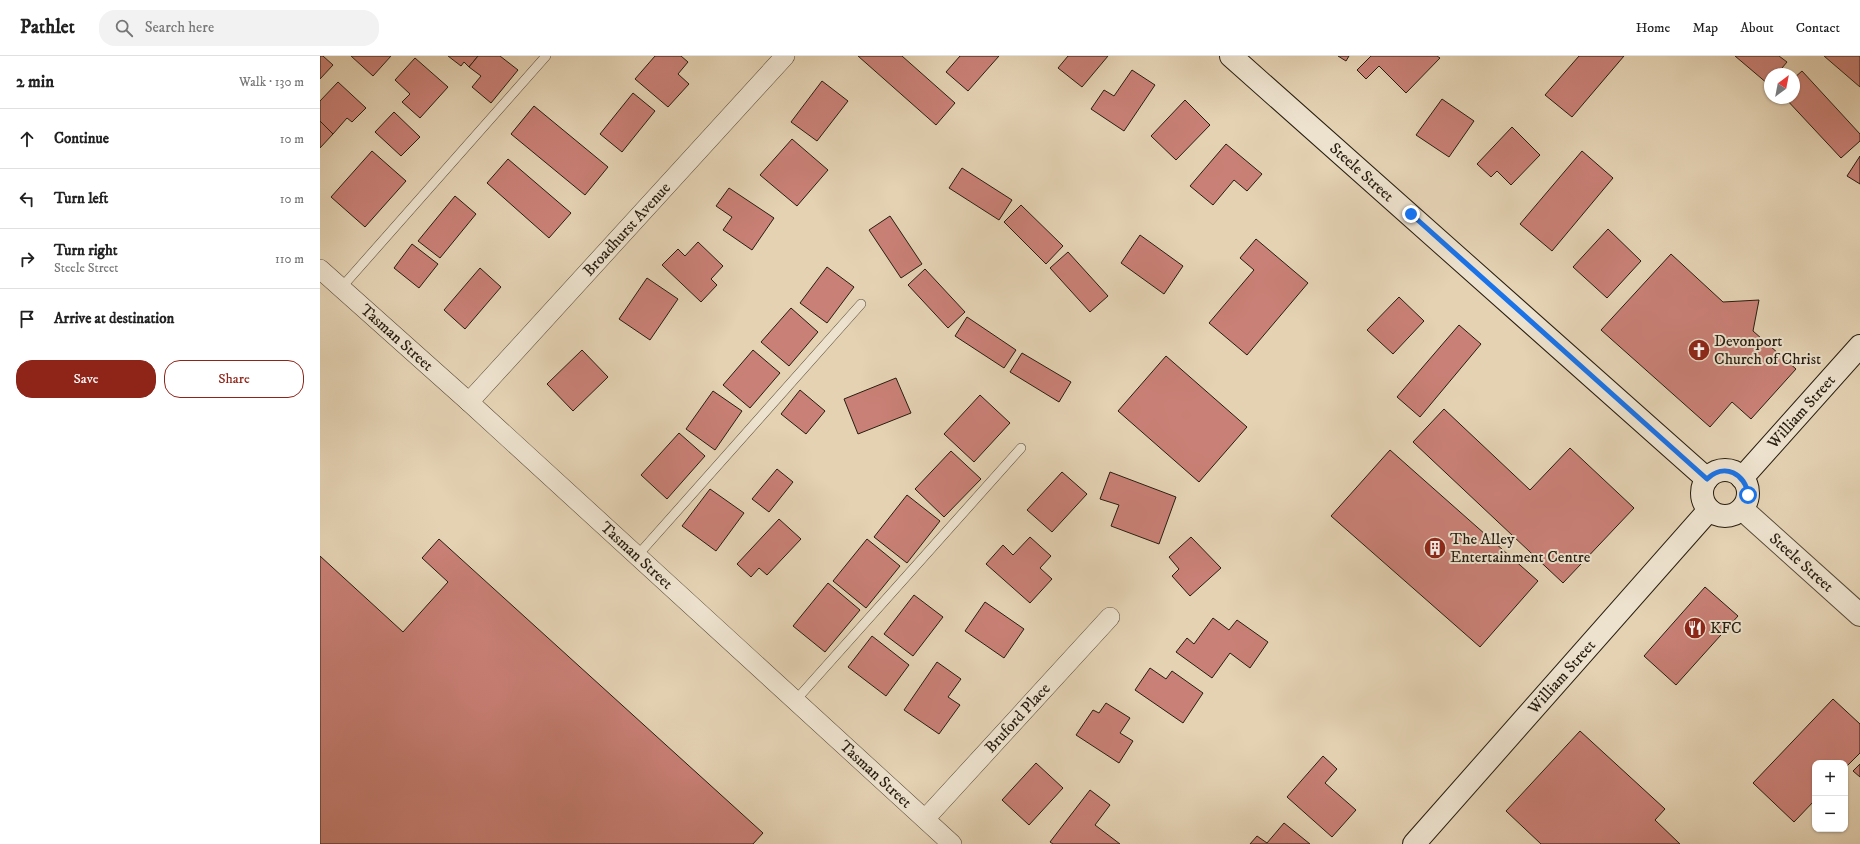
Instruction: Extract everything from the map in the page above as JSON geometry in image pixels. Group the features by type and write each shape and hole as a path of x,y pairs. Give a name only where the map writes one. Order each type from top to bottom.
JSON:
{"main road":[{"name":"Steele Street","path":"1231,56 1707,479"},
{"name":"William Street","path":"1742,478 1860,346"},
{"path":"1724,470 1732,471 1742,478 1747,487 1748,495 1746,503 1742,509 1730,516 1722,516 1709,510 1702,496 1703,487 1707,479 1716,472 1724,470"},
{"name":"Steele Street","path":"1742,509 1860,615"},
{"name":"William Street","path":"1414,844 1709,510"}],"street":[{"name":"Broadhurst Avenue","path":"469,402 785,56"},
{"name":"Tasman Street","path":"320,269 469,402 952,844"},
{"name":"Bruford Place","path":"925,819 1110,617"}],"lane":[{"path":"341,288 546,56"},
{"path":"637,556 861,304"},
{"path":"796,701 1020,448"}],"building":[{"path":"320,56 323,56 333,65 320,79"},
{"path":"351,56 391,56 373,76"},
{"path":"448,56 478,56 469,67 464,62 461,66"},
{"path":"478,56 500,56 518,70 491,103 472,87 481,76 469,67"},
{"path":"655,56 681,56 688,62 678,74 689,84 668,107 635,79"},
{"path":"858,56 902,56 955,103 936,125"},
{"path":"960,56 999,56 968,91 946,72"},
{"path":"1068,56 1108,56 1082,87 1058,68"},
{"path":"1338,56 1349,56 1346,61"},
{"path":"1371,56 1437,56 1440,58 1406,93 1379,66 1366,79 1357,70"},
{"path":"1579,56 1624,56 1572,117 1545,95"},
{"path":"1735,56 1779,56 1787,62 1782,68 1764,68 1764,81"},
{"path":"1824,56 1860,56 1860,87"},
{"path":"415,58 448,87 420,118 402,102 410,94 395,80"},
{"path":"1132,70 1155,85 1124,131 1091,109 1104,90 1114,96"},
{"path":"1802,71 1860,134 1860,141 1841,158 1791,104 1800,104 1800,73"},
{"path":"822,81 848,101 817,141 791,122"},
{"path":"338,82 366,108 352,122 347,118 333,134 320,121 320,101"},
{"path":"633,93 655,111 622,152 600,134"},
{"path":"1442,99 1474,121 1449,157 1416,135"},
{"path":"1185,100 1210,125 1176,160 1151,136"},
{"path":"534,106 608,167 585,195 511,134"},
{"path":"394,112 420,137 401,156 375,132"},
{"path":"320,121 333,134 320,148"},
{"path":"1512,127 1540,155 1511,185 1497,171 1491,177 1477,164"},
{"path":"792,139 828,170 797,206 760,175"},
{"path":"1226,144 1262,174 1247,191 1234,180 1213,205 1190,186"},
{"path":"372,151 406,181 365,227 331,197"},
{"path":"1582,151 1613,178 1552,251 1520,224"},
{"path":"1860,156 1860,184 1847,176"},
{"path":"508,159 571,213 549,238 487,183"},
{"path":"962,168 1012,200 999,220 949,188"},
{"path":"729,188 774,218 752,250 723,230 732,217 716,206"},
{"path":"455,196 476,214 440,258 418,241"},
{"path":"1021,205 1063,246 1046,264 1004,222"},
{"path":"890,216 922,264 901,278 869,230"},
{"path":"1608,229 1641,261 1607,298 1573,267"},
{"path":"1140,235 1183,266 1164,294 1121,263"},
{"path":"1256,239 1308,283 1247,355 1209,323 1254,270 1240,258"},
{"path":"698,242 723,266 711,279 717,285 701,302 662,265 678,249 685,256"},
{"path":"412,244 438,264 419,288 394,268"},
{"path":"1068,252 1108,296 1090,312 1050,268"},
{"name":"Devonport Church of Christ","path":"1671,254 1723,302 1759,300 1753,331 1796,369 1751,419 1732,402 1710,427 1601,330"},
{"path":"827,267 854,287 827,323 800,303"},
{"path":"480,268 501,287 465,329 444,310"},
{"path":"925,269 965,312 948,328 908,285"},
{"path":"647,278 678,299 650,340 619,319"},
{"path":"1399,297 1424,321 1393,354 1367,330"},
{"path":"791,308 818,332 789,366 761,342"},
{"path":"967,317 1016,350 1004,368 955,336"},
{"path":"1459,325 1481,344 1420,417 1397,397"},
{"path":"582,350 608,377 573,411 547,384"},
{"path":"753,350 780,373 750,408 723,385"},
{"path":"1022,353 1071,382 1059,402 1010,372"},
{"path":"1166,356 1247,427 1199,482 1118,411"},
{"path":"896,378 911,413 858,434 844,399"},
{"path":"800,390 825,411 806,434 781,414"},
{"path":"713,391 742,411 715,450 686,429"},
{"path":"980,395 1010,423 974,462 944,434"},
{"path":"1444,409 1530,490 1570,448 1634,508 1563,583 1413,442"},
{"path":"679,433 705,456 667,499 641,475"},
{"name":"The Alley Entertainment Centre","path":"1390,450 1538,581 1480,647 1331,516"},
{"path":"951,451 981,479 944,517 915,489"},
{"path":"777,469 793,482 769,512 752,499"},
{"path":"1062,472 1087,494 1052,532 1027,510"},
{"path":"1110,472 1176,497 1159,544 1111,526 1119,505 1100,499"},
{"path":"710,489 744,513 716,551 682,526"},
{"path":"907,495 940,521 907,563 874,537"},
{"path":"779,519 801,539 767,575 759,568 751,577 737,564"},
{"path":"1030,537 1051,556 1040,568 1052,579 1030,603 986,564 1003,545 1013,555"},
{"path":"1191,537 1221,568 1190,596 1172,576 1179,569 1169,557"},
{"path":"439,539 763,833 753,844 320,844 320,556 403,632 448,582 422,558"},
{"path":"867,539 900,566 866,608 833,581"},
{"path":"828,583 860,610 825,652 793,626"},
{"path":"1705,587 1738,616 1676,685 1644,656"},
{"path":"914,595 943,617 913,656 884,634"},
{"path":"985,602 1024,629 1004,658 965,631"},
{"path":"1213,618 1229,630 1237,620 1268,642 1250,668 1230,653 1212,678 1176,652 1187,638 1194,644"},
{"path":"872,636 909,665 886,696 848,667"},
{"path":"937,662 961,679 948,697 960,705 939,734 904,710"},
{"path":"1150,668 1166,679 1172,671 1203,693 1183,723 1135,690"},
{"path":"1833,699 1860,724 1860,753 1848,765 1848,760 1812,760 1812,803 1794,822 1753,783"},
{"path":"1106,703 1130,718 1120,733 1133,741 1119,763 1076,735 1093,710 1099,713"},
{"path":"1580,731 1665,809 1655,820 1680,844 1541,844 1506,811"},
{"path":"1323,756 1337,769 1325,783 1356,810 1332,837 1287,797"},
{"path":"1036,763 1063,788 1029,825 1002,800"},
{"path":"1860,764 1860,777 1853,771"},
{"path":"1090,790 1110,805 1095,825 1120,844 1053,844 1050,842"},
{"path":"1284,823 1310,844 1250,844 1257,836 1267,843"}],"place":[{"name":"Devonport Church of Christ","path":"1699,350"},
{"name":"The Alley Entertainment Centre","path":"1435,548"},
{"name":"KFC","path":"1695,628"}],"route":[{"path":"1411,214 1707,479 1716,472 1724,470 1732,471 1742,478 1747,487 1748,495"}]}
